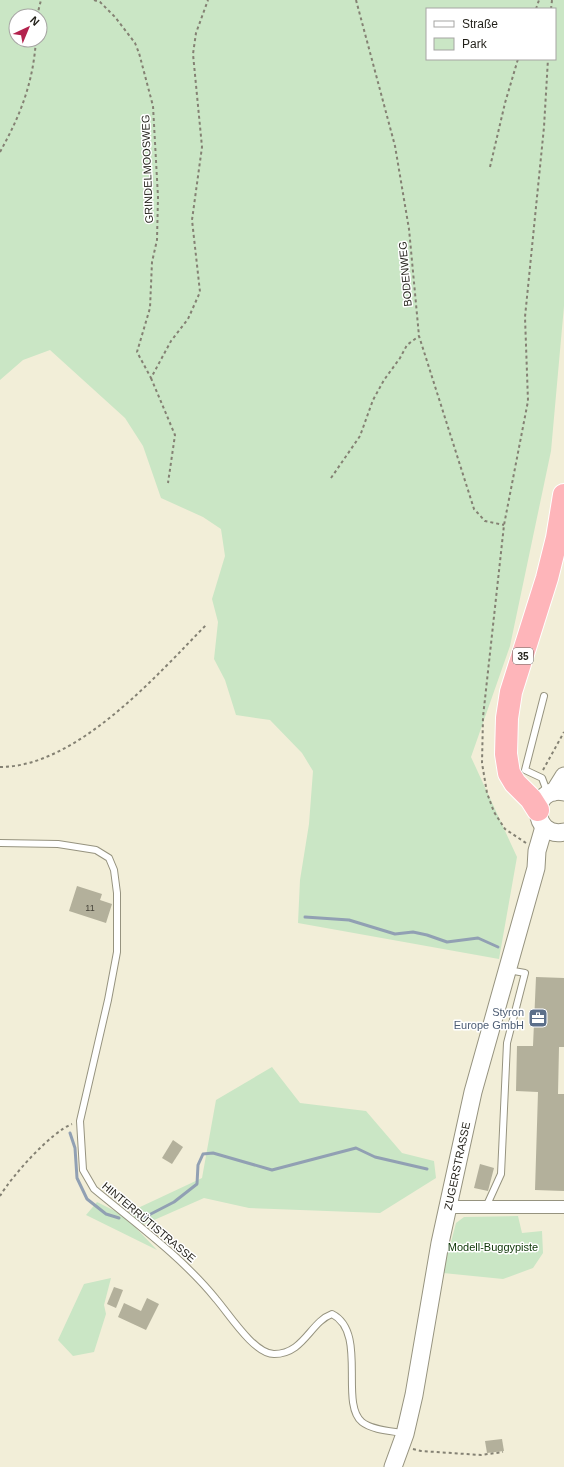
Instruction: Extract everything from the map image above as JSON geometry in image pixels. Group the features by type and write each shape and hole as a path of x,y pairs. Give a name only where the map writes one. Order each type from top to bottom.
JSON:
{"highway":[{"name":"35","path":"553,811 531,799 515,783 509,773 506,754 507,718 511,692 548,573 564,495"}],"main road":[{"name":"ZUGERSTRASSE","path":"393,1467 403,1440 414,1395 428,1309 448,1206 479,1069 536,868 537,851 553,811 564,776"},
{"name":"ZUGERSTRASSE","path":"536,868 545,856 553,811"}],"street":[{"path":"448,1206 564,1207"}],"lane":[{"path":"544,696 525,770 542,778 553,811"},
{"name":"HINTERRÜTISTRASSE","path":"0,843 58,844 96,850 109,858 114,870 117,893 117,952 108,1000 80,1121 83,1170 94,1189 200,1278 256,1347 274,1354 294,1349 306,1339 323,1318 332,1314 338,1317 345,1323 350,1340 353,1399 358,1417 368,1426 403,1440"},
{"path":"486,1207 501,1174 507,1043 525,974 507,970"}],"path":[{"name":"GRINDELMOOSWEG","path":"94,0 100,2 114,17 134,43 139,53 153,106 158,197 157,240 152,262 150,308 137,352 151,378 175,435 168,483"},
{"path":"151,378 171,341 188,319 200,292 192,220 202,147 193,54 196,33 208,0"},
{"name":"BODENWEG","path":"356,0 395,146 409,229 419,336 474,509 485,521 504,525"},
{"path":"0,152 14,128 27,95 34,65 35,48"},
{"path":"490,167 505,103 518,60"},
{"path":"537,851 504,829 494,812 487,793 482,763 484,709 504,525 528,401 525,317 544,127 548,60"},
{"path":"331,478 360,436 373,400 384,380 400,358 407,345 419,336"},
{"path":"0,767 8,767 41,760 65,749 94,729 146,686 207,624"},
{"path":"0,1196 34,1154 64,1127 80,1121"},
{"path":"403,1440 421,1451 481,1455 503,1452"}],"green space":[{"path":"0,0 564,0 564,306 551,451 510,646 471,757 517,857 499,959 298,923 300,880 309,824 313,771 302,753 270,720 236,715 225,680 214,659 218,622 212,599 225,556 221,529 203,517 161,498 143,446 125,418 50,350 23,360 0,380"},
{"path":"272,1067 300,1103 366,1111 402,1153 434,1161 436,1178 380,1213 249,1208 204,1198 136,1228 157,1250 86,1215 97,1202 123,1215 202,1178 216,1100"},
{"name":"Modell-Buggypiste","path":"518,1216 522,1233 542,1231 543,1253 533,1268 503,1279 443,1273 448,1243 451,1242 456,1223 464,1217"},
{"path":"111,1278 104,1305 106,1314 94,1352 73,1356 58,1340 84,1284"}],"building":[{"path":"77,886 102,894 100,900 112,904 106,923 69,911"},
{"path":"536,977 564,978 564,1047 559,1047 558,1094 564,1094 564,1191 535,1190 538,1092 516,1091 517,1046 533,1046"},
{"path":"173,1140 183,1147 172,1164 162,1158"},
{"path":"480,1164 494,1168 488,1191 474,1188"},
{"path":"114,1287 123,1290 116,1308 107,1304"},
{"path":"147,1298 159,1304 146,1330 118,1317 124,1303 141,1311"},
{"path":"502,1439 504,1451 487,1453 485,1441"}],"waterway":[{"path":"305,917 349,920 395,934 413,932 447,942 478,938 498,947"},
{"path":"70,1133 75,1148 77,1178 87,1199 106,1214 119,1218"},
{"path":"145,1217 174,1202 197,1184 198,1165 203,1154 213,1153 272,1170 356,1148 375,1157 427,1169"}],"place":[{"name":"Styron Europe GmbH","path":"538,1018"}]}
